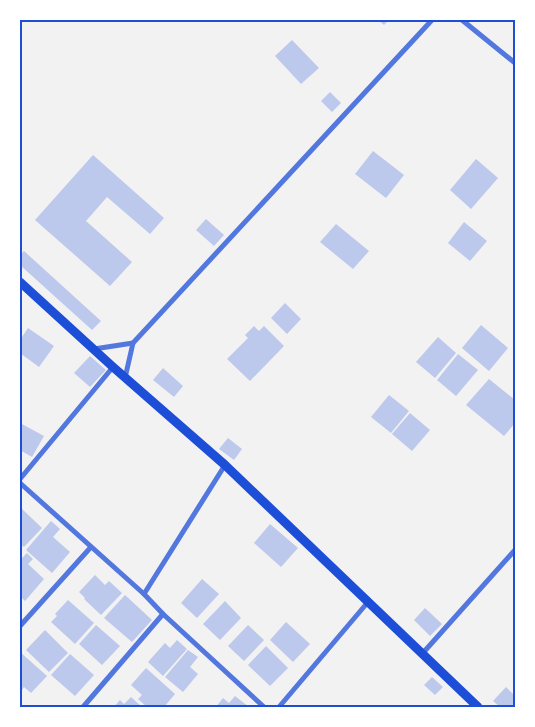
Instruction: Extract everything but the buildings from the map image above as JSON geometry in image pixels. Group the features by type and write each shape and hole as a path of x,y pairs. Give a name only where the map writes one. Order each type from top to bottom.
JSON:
{"main road":[{"path":"20,282 225,466 478,707"}],"street":[{"path":"125,378 133,343 432,20"},
{"path":"462,20 515,63"},
{"path":"93,349 133,343"},
{"path":"20,479 113,367"},
{"path":"144,594 225,466"},
{"path":"20,483 144,594 163,614 264,707"},
{"path":"20,626 91,547"},
{"path":"421,654 515,550"},
{"path":"278,707 368,602"},
{"path":"83,707 163,614"}]}
